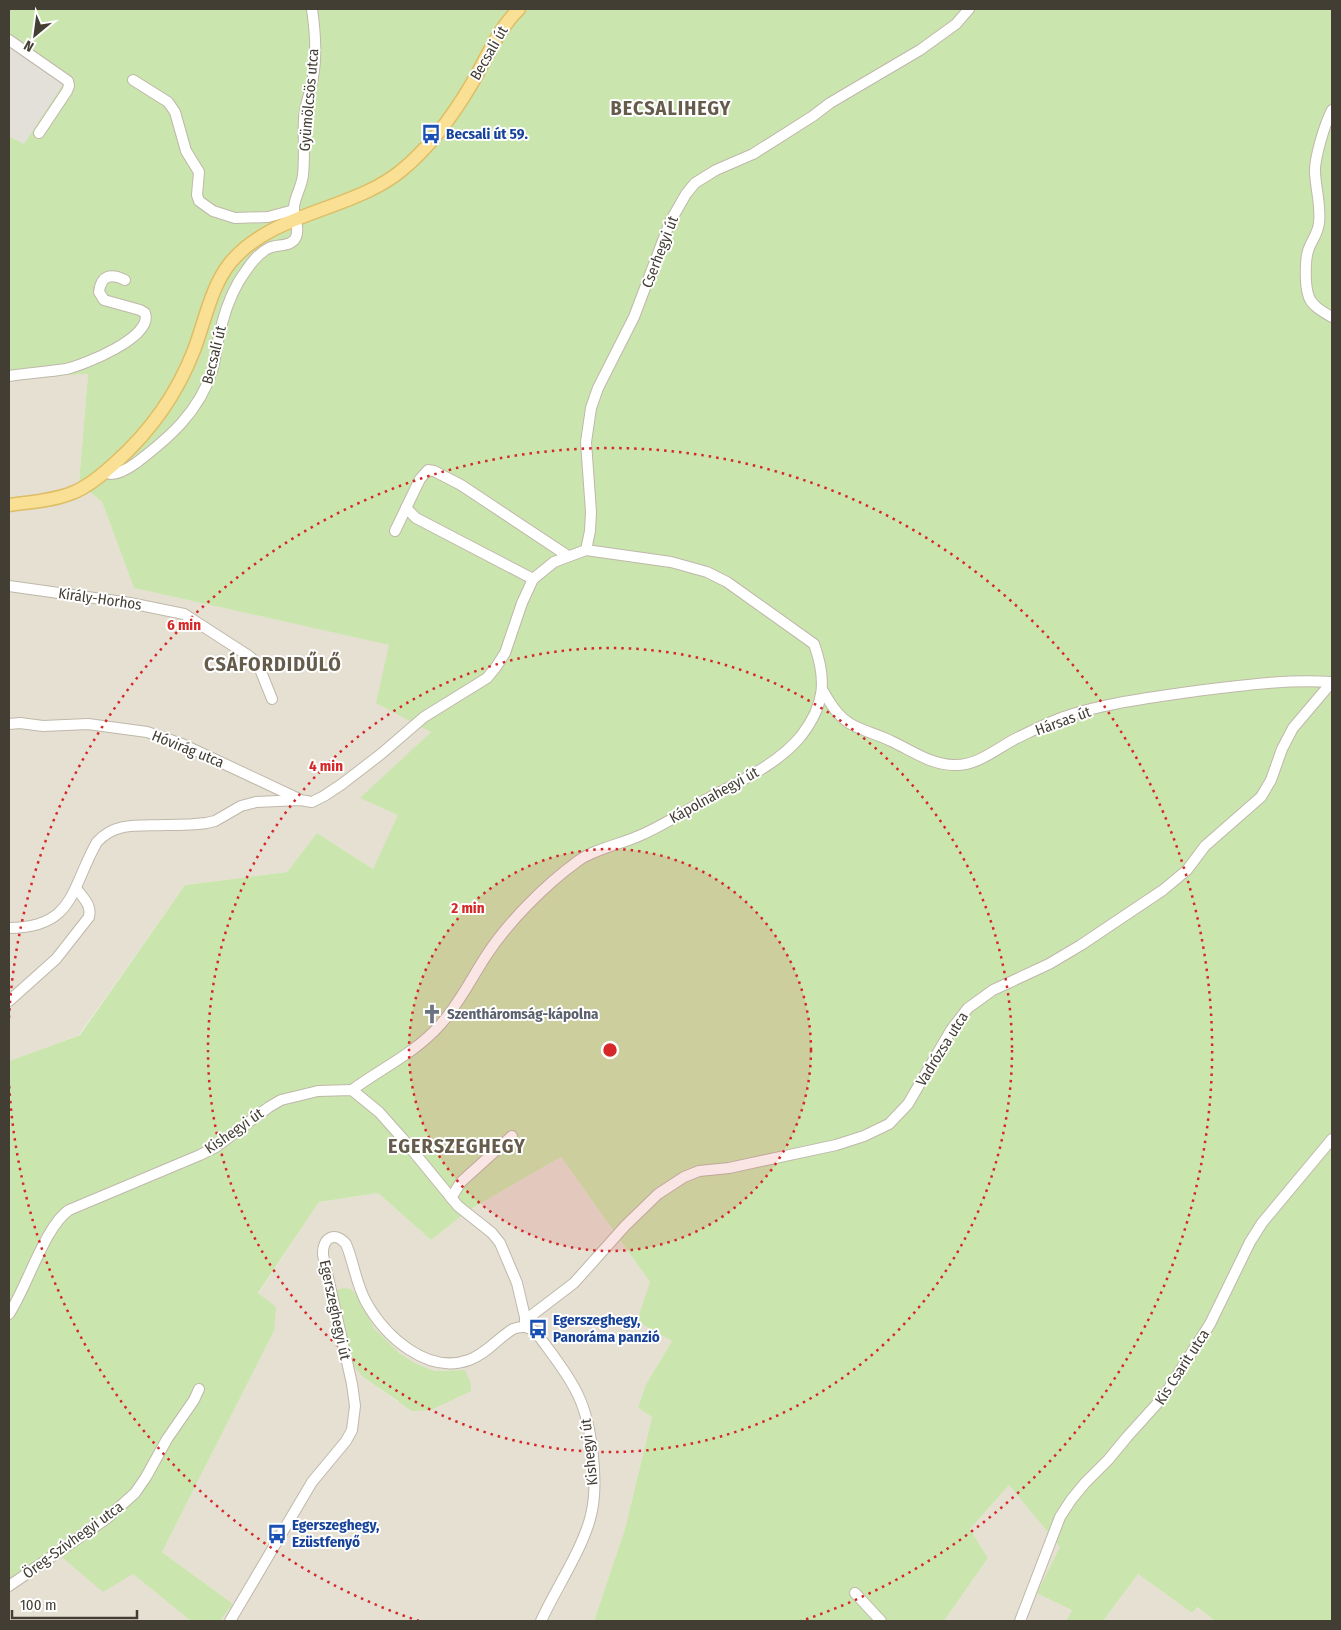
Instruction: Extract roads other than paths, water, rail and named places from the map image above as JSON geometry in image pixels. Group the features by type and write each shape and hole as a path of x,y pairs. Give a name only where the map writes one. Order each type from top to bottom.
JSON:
{"main road":[{"name":"Becsali út","path":"9,505 61,497 82,488 105,472 135,444 155,422 174,393 194,349 222,275 230,263 242,251 295,215 374,188 400,172 417,157 452,115 504,26 519,9"}],"street":[{"name":"Gyümölcsös utca","path":"295,215 303,174 305,112 315,60 312,9"},
{"name":"Cserhegyi út","path":"586,550 591,512 586,442 591,408 598,388 634,317 670,222 686,194 695,183 716,170 753,154 830,103 920,50 956,24 968,9"},
{"path":"9,40 68,81 67,91 40,133"},
{"path":"133,80 168,102 175,112 186,151 199,172 197,195 199,201 214,211 235,218 295,215"},
{"path":"1332,110 1326,123 1315,164 1319,224 1306,258 1308,297 1312,303 1332,317"},
{"name":"Becsali út","path":"105,472 113,474 130,468 165,440 195,408 204,392 212,370 222,321 238,283 250,265 268,248 293,242 297,232 295,215"},
{"path":"9,376 67,368 97,358 136,334 145,322 145,313 104,300 99,292 100,284 108,276 125,280"},
{"path":"395,531 420,480 428,470 434,470 461,485 568,556"},
{"path":"406,508 416,518 533,579"},
{"name":"Kápolnahegyi út","path":"9,928 32,926 48,920 63,909 76,888 97,842 114,829 133,825 206,824 248,804 300,800 312,802 324,796 381,754 424,717 487,678 505,653 522,602 533,579 554,562 568,556 586,550 686,565 706,572 727,582 814,644 820,659 823,691 802,734 779,758 642,835 580,860 557,878 511,923 486,956 454,1007 429,1036 408,1054 352,1090"},
{"name":"Király-Horhos","path":"9,586 130,603 184,614 249,656 258,664 272,698"},
{"name":"Hársas út","path":"823,691 839,714 849,723 926,758 941,764 954,765 967,764 1066,716 1092,709 1138,699 1252,683 1332,682"},
{"name":"Vadrózsa utca","path":"525,1322 574,1283 658,1194 684,1177 699,1171 729,1168 836,1145 870,1134 889,1124 908,1104 951,1030 968,1008 993,990 1049,964 1081,946 1163,890 1187,870 1205,846 1261,797 1271,780 1282,750 1293,728 1332,682"},
{"name":"Hóvirág utca","path":"9,724 20,722 43,726 88,724 147,732 182,744 300,800"},
{"path":"9,1001 56,959 89,917 89,905 76,888"},
{"path":"352,1090 385,1119 458,1206 500,1243 517,1282 525,1322"},
{"name":"Kishegyi út","path":"9,1314 61,1215 208,1151 269,1107 282,1100 318,1091 352,1090"},
{"path":"451,1198 461,1182 512,1136"},
{"name":"Kis Csarit utca","path":"1020,1621 1060,1517 1084,1483 1108,1460 1127,1436 1164,1396 1210,1324 1250,1242 1262,1224 1332,1139"},
{"name":"Egerszeghegyi út","path":"230,1621 312,1482 346,1441 352,1430 354,1396 325,1267 322,1248 326,1241 336,1238 343,1241 347,1247 364,1298 380,1322 392,1337 406,1348 423,1357 447,1363 469,1360 525,1322"},
{"name":"Kishegyi út","path":"525,1322 536,1332 584,1408 590,1434 593,1471 594,1496 589,1520 580,1544 541,1621"},
{"name":"Öreg-Szívhegyi utca","path":"9,1586 106,1519 135,1493 167,1439 194,1400 199,1389"},
{"path":"855,1593 881,1621"}],"place":[{"name":"Becsali út 59.","path":"431,134"},
{"name":"Szentháromság-kápolna","path":"432,1014"},
{"name":"Egerszeghegy, Panoráma panzió","path":"538,1329"},
{"name":"Egerszeghegy, Ezüstfenyő","path":"277,1534"}],"district":[{"name":"BECSALIHEGY","path":"671,108"},
{"name":"CSÁFORDIDŰLŐ","path":"273,664"},
{"name":"EGERSZEGHEGY","path":"457,1146"}]}
